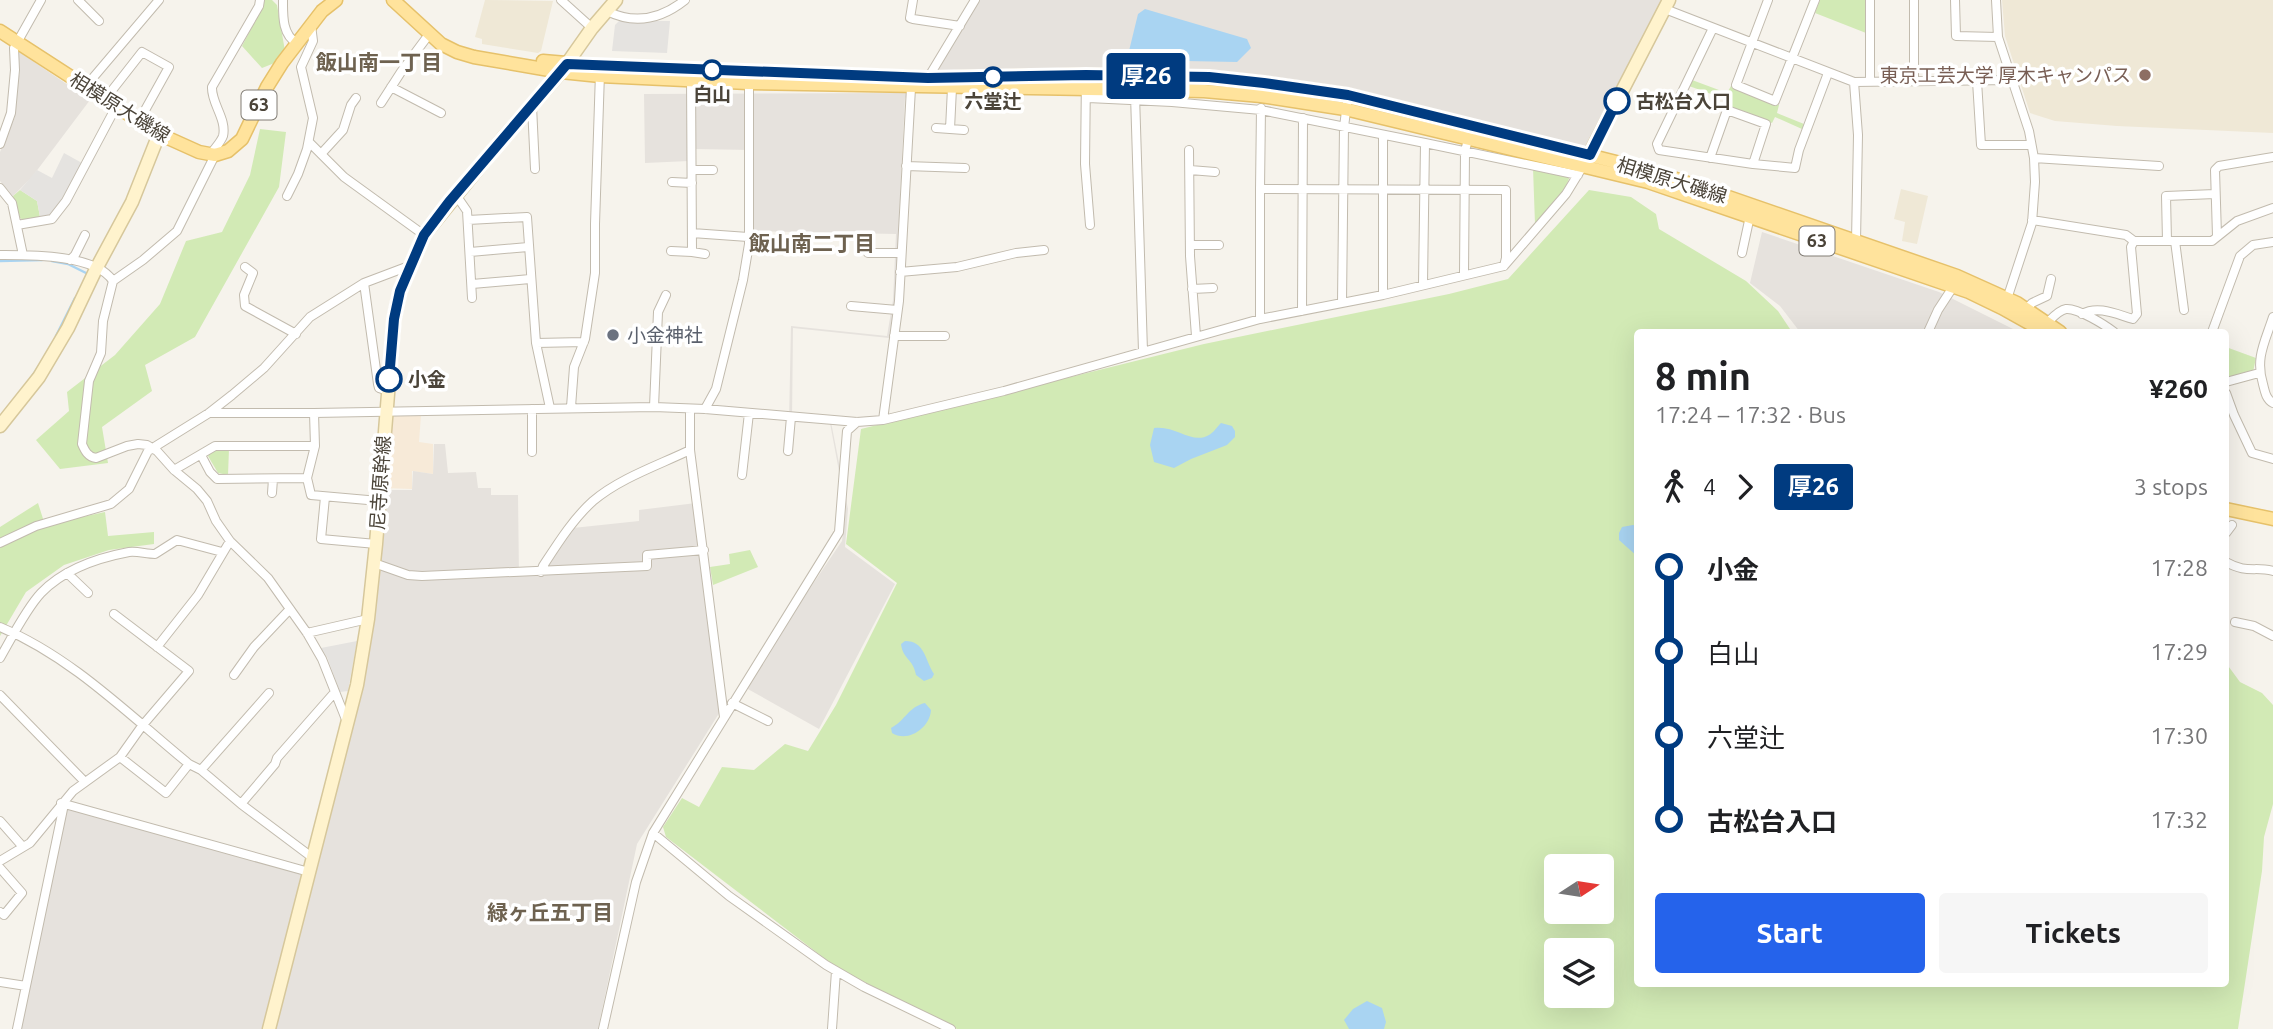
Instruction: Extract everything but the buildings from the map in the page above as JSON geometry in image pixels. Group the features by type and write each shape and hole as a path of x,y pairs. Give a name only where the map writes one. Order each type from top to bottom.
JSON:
{"main road":[{"name":"63","path":"212,155 228,151 242,139 267,87 322,11 336,0"},
{"name":"相模原大磯線","path":"393,0 430,33 451,42 498,56 564,68 749,77 1209,77 1345,109 1470,132"},
{"name":"相模原大磯線","path":"0,31 159,134 212,155"},
{"name":"相模原大磯線","path":"749,77 911,88 1087,94 1263,89 1348,95 1648,182 1750,216 1954,287 2026,309 2046,328"},
{"name":"相模原大磯線","path":"1584,165 1656,172 1957,276 2046,328"},
{"path":"2229,510 2273,519"}],"street":[{"path":"0,144 11,113 15,70 14,40 41,0"},
{"path":"78,0 93,18"},
{"path":"86,86 159,0"},
{"path":"260,0 212,87 211,94 223,125 223,138 212,155 177,231 113,281 103,321 101,353 89,381 82,444 85,451 96,458 138,444 147,445 157,451 197,489 230,541 245,553 268,579 307,633 322,659 348,724"},
{"path":"284,0 285,28 290,40 297,43"},
{"path":"561,0 592,28"},
{"name":"尼寺原幹線","path":"269,1029 357,685 368,619 394,319 400,291 424,235 564,68 616,0"},
{"path":"607,10 625,18 658,17 685,0"},
{"path":"913,0 910,18 960,26"},
{"path":"883,421 897,310 911,88 928,78 975,0"},
{"path":"1766,0 1736,85 1775,101 1815,0"},
{"path":"1870,0 1870,82"},
{"path":"1914,0 1914,81"},
{"path":"1955,0 1956,36 1998,37"},
{"path":"1996,0 1998,37 2029,131 2035,182 2032,220 2005,303"},
{"path":"209,414 654,407 857,422 883,421 1004,391 1260,320 1383,295 1504,266 1566,194 1584,165 1667,4 1713,28 1854,82 2011,80"},
{"path":"286,196 298,174 309,142 313,118 301,67 313,41 311,25"},
{"path":"1713,28 1657,144 1659,150 1795,168 1799,150 1828,73"},
{"path":"381,103 430,33"},
{"path":"17,225 52,219 66,201 111,102 142,52 169,67 139,121"},
{"path":"570,407 574,367 584,342 595,273 600,71"},
{"path":"690,75 692,252"},
{"path":"1086,75 1086,164 1094,214 1090,225"},
{"path":"705,409 716,389 749,244 749,77"},
{"path":"1978,81 1980,145 2031,145"},
{"path":"1854,82 1858,135 1856,241"},
{"path":"391,87 441,113"},
{"path":"950,129 952,88"},
{"path":"1260,320 1263,89"},
{"path":"1143,351 1134,94 1261,110 1465,152 1584,165"},
{"path":"1342,303 1342,189 1345,109 1348,95"},
{"path":"321,154 343,130 351,102"},
{"path":"532,104 535,169"},
{"path":"1710,158 1727,110 1766,124 1753,164"},
{"path":"1302,311 1303,118"},
{"path":"936,128 964,130"},
{"path":"1464,274 1465,152 1470,132"},
{"path":"0,426 39,377 68,328 96,268 132,202 159,134"},
{"path":"1383,135 1383,295"},
{"path":"309,142 344,177 424,235"},
{"path":"1423,284 1425,143"},
{"path":"1189,150 1190,245 1196,336"},
{"path":"2217,236 2215,170 2220,161 2270,156"},
{"path":"2034,158 2154,168"},
{"path":"906,166 965,168"},
{"path":"692,170 712,170"},
{"path":"1190,170 1215,172"},
{"path":"672,183 692,183"},
{"path":"0,188 12,203 23,255"},
{"path":"1260,189 1516,189"},
{"path":"1504,266 1506,190"},
{"path":"2184,310 2187,300 2171,241 2166,196 2215,194"},
{"path":"456,195 466,208 468,220 472,298"},
{"path":"2032,220 2126,235 2134,241 2212,241 2237,221 2273,208"},
{"path":"1742,253 1750,216"},
{"path":"468,220 527,217 536,343 550,408"},
{"path":"692,233 748,237"},
{"path":"70,260 75,256 85,235"},
{"path":"2082,314 2097,309 2133,319 2137,314 2131,247 2134,241"},
{"path":"2213,329 2240,256 2253,245 2273,242"},
{"path":"1190,245 1219,245"},
{"path":"470,252 528,247"},
{"path":"900,272 957,267 1033,248 1044,250"},
{"path":"671,251 705,254"},
{"path":"868,253 901,253"},
{"path":"0,255 50,256 70,260 96,268 109,275 113,281"},
{"path":"0,544 36,526 111,504 129,489 148,451 209,414 264,368 310,317 364,283 409,266"},
{"path":"245,268 253,273 244,295 245,306 296,334"},
{"path":"472,284 530,279"},
{"path":"2026,309 2047,296 2051,279"},
{"path":"364,283 377,384 379,388 388,391"},
{"path":"1929,329 1938,310 1954,287"},
{"path":"1192,289 1213,288"},
{"path":"654,407 658,312 664,295"},
{"path":"857,304 897,310"},
{"path":"2046,328 2063,310 2068,309 2109,329"},
{"path":"2273,317 2259,360 2259,373 2267,398 2273,403"},
{"path":"894,336 943,334"},
{"path":"536,343 584,342"},
{"path":"2229,381 2259,373"},
{"path":"2229,401 2252,453 2273,459"},
{"path":"532,409 534,448"},
{"path":"690,410 691,450 724,716"},
{"path":"314,413 315,446 307,478 311,495 379,502"},
{"path":"742,475 747,463 749,413"},
{"path":"788,451 791,417"},
{"path":"603,1029 636,882 653,833 839,532 847,431 857,422"},
{"path":"174,470 215,446 315,446"},
{"path":"541,572 574,522 593,501 625,481 691,450"},
{"path":"201,455 217,479 307,478"},
{"path":"272,493 273,479"},
{"path":"324,497 321,539 376,544"},
{"path":"0,658 40,594 67,573 85,564 129,552 144,552 156,559 177,540 222,552"},
{"path":"157,647 198,595 230,541"},
{"path":"374,563 408,575 541,572 647,566 646,555 704,550"},
{"path":"2229,563 2244,570 2266,569 2273,572"},
{"path":"67,573 88,593"},
{"path":"239,673 290,609"},
{"path":"0,861 30,843 61,803 84,781 98,775 120,757 142,726 189,671 116,618"},
{"path":"307,633 368,619"},
{"path":"2239,622 2273,636"},
{"path":"0,627 15,633 101,689 189,764 201,770 313,858"},
{"path":"241,804 335,692"},
{"path":"201,770 258,711 269,693"},
{"path":"0,695 84,781"},
{"path":"732,703 768,721"},
{"path":"120,757 166,793 189,764"},
{"path":"61,803 309,872"},
{"path":"18,1029 63,809 61,803"},
{"path":"0,821 23,847"},
{"path":"653,833 729,896 836,971 951,1029"},
{"path":"0,868 25,890 4,916"},
{"path":"832,1029 836,971"},
{"path":"0,982 26,986"}],"shaded area":[{"path":"485,0 553,1 541,51 538,53 482,44 482,39 475,37"},
{"path":"980,0 1663,0 1586,150 1262,78 1133,69 940,72 905,98 895,301 889,338 793,328 792,420 831,422 848,509 845,547 895,584 819,729 746,688 723,707 637,844 598,1029 19,1029 62,813 68,808 314,873 364,684 384,490 412,490 413,471 433,474 434,444 445,444 448,473 476,472 478,488 491,488 491,495 518,495 519,576 543,575 548,563 573,528 639,521 639,510 696,503 719,709 744,686 842,541 846,509 830,423 789,422 791,326 887,336 893,300 896,234 749,231 751,150 694,149 689,161 645,163 644,94 904,93 940,65"},
{"name":"東京工芸大学 厚木キャンパス","path":"2002,0 2273,0 2273,133 2055,121 2030,113 2005,36"},
{"path":"619,21 670,21 667,53 612,51 615,25"},
{"path":"18,51 90,100 32,177 13,196 0,181 0,152 15,117 20,71"},
{"path":"64,153 82,163 51,215 40,217 37,201 20,190 37,170 52,178"},
{"path":"1901,189 1928,196 1917,244 1902,241 1905,222 1894,219"},
{"path":"1762,232 1939,292 2013,329 1798,329 1780,306 1750,283"},
{"path":"421,415 419,442 433,444 433,474 412,471 412,489 385,488 391,420 394,416"},
{"path":"357,641 348,691 340,692 321,648"}],"green space":[{"path":"262,0 272,0 277,5 285,51 277,62 262,68 242,46 261,10"},
{"path":"1820,0 1866,0 1866,33 1815,13"},
{"path":"1692,80 1727,93 1731,86 1779,105 1777,113 1804,124 1802,129 1775,117 1772,123 1723,105 1725,99 1689,86"},
{"path":"260,129 286,132 279,187 195,337 145,365 152,391 102,427 108,463 60,469 36,440 69,411 67,392 115,355 160,304 186,241 222,232 250,175"},
{"path":"1533,168 1570,175 1560,195 1535,224"},
{"path":"20,190 37,201 40,217 23,220 20,218 13,196"},
{"path":"1589,190 1631,197 1656,214 1659,229 1746,281 1778,311 1790,329 1634,329 1634,987 2229,987 2229,667 2240,682 2262,693 2273,705 2273,804 2264,837 2262,871 2238,1029 957,1029 837,968 666,837 663,827 682,798 699,807 722,767 754,770 785,744 808,751 836,705 897,583 846,544 861,429 1204,344 1449,294 1508,279"},
{"path":"2229,348 2256,358 2253,372 2231,379"},
{"path":"216,449 229,449 228,475 218,473 208,456"},
{"path":"38,503 45,525 105,512 108,536 154,532 154,544 109,550 64,565 26,592 0,636 0,527"},
{"path":"750,550 758,567 713,585 710,567 730,564 729,554"}],"water":[{"path":"1145,9 1247,39 1251,48 1237,62 1133,60 1129,51 1138,14"},
{"path":"1221,423 1232,426 1235,431 1235,437 1227,445 1174,468 1154,462 1150,445 1154,428 1169,429 1196,438 1210,434"},
{"path":"1634,525 1634,553 1619,540 1622,527"},
{"path":"905,641 917,644 924,652 934,674 932,678 924,681 916,675 902,649 901,644"},
{"path":"925,703 931,710 927,723 922,728 905,736 892,733 891,728 914,708"},
{"path":"1367,1001 1382,1008 1386,1022 1384,1029 1349,1029 1344,1020 1353,1009"}],"waterway":[{"path":"0,261 42,260"},
{"path":"52,261 68,264 88,274"},
{"path":"56,336 75,298"},
{"path":"31,378 39,366"}],"bus line":[{"name":"厚26","path":"389,379 394,319 400,291 424,235 567,64 928,78 1086,75 1209,77 1348,95 1590,155 1617,101"}],"place":[{"name":"白山","path":"712,70"},
{"name":"東京工芸大学 厚木キャンパス","path":"2145,75"},
{"name":"六堂辻","path":"993,77"},
{"name":"古松台入口","path":"1617,101"},
{"name":"小金神社","path":"613,335"},
{"name":"小金","path":"389,379"}],"district":[{"name":"飯山南一丁目","path":"379,63"},
{"name":"飯山南二丁目","path":"812,244"},
{"name":"緑ヶ丘五丁目","path":"550,913"}]}
